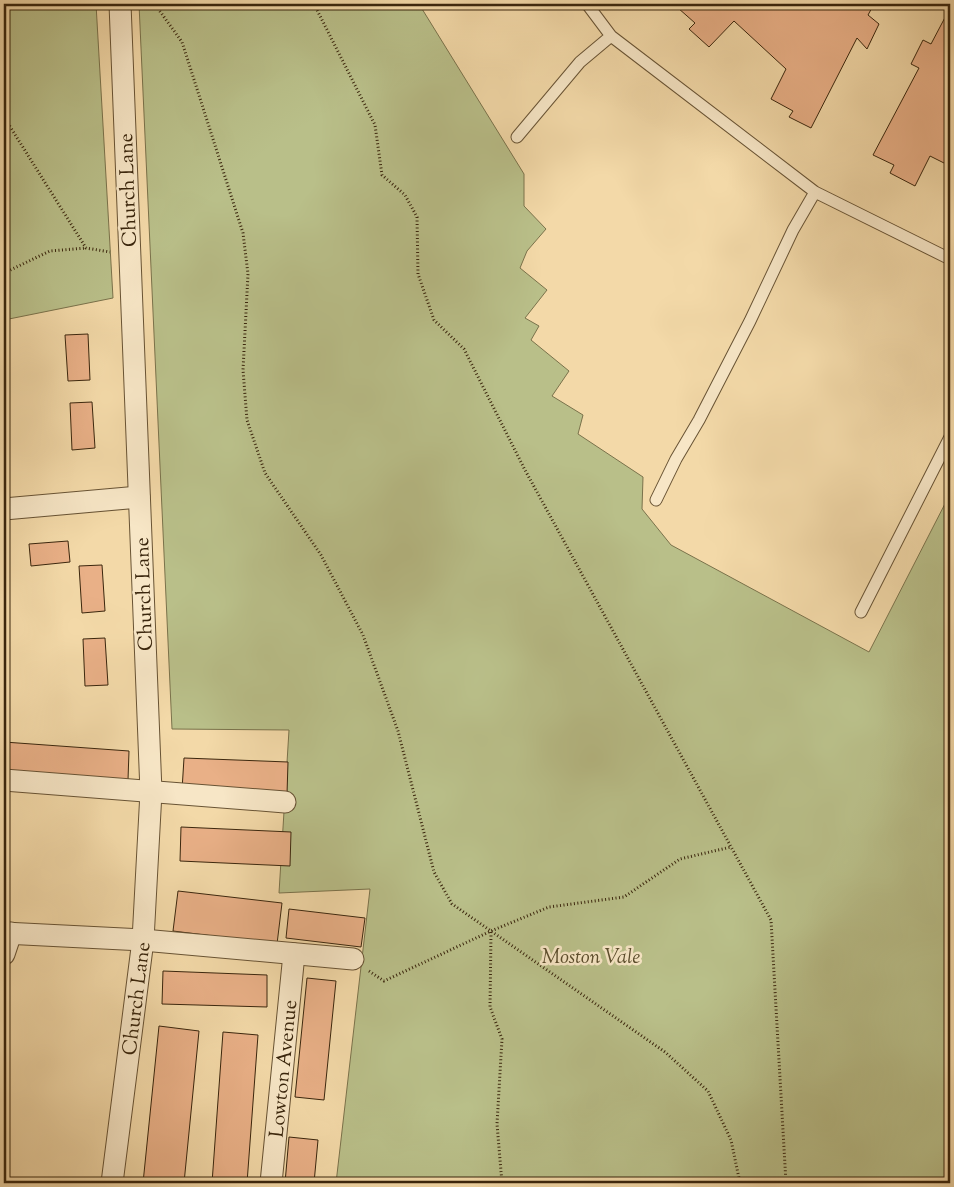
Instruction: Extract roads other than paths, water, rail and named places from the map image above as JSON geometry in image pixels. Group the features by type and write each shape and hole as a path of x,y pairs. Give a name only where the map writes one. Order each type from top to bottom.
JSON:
{"street":[{"name":"Church Lane","path":"112,1183 143,940 151,792 120,4"},
{"path":"4,509 139,497"},
{"path":"4,780 285,802"},
{"path":"4,954 7,933 143,940 353,960"},
{"name":"Lowton Avenue","path":"271,1183 294,954"}],"lane":[{"path":"587,4 611,36 815,192 950,259"},
{"path":"517,137 580,62 611,36"},
{"path":"656,500 676,458 699,420 750,321 793,230 815,192"},
{"path":"860,612 950,437"}],"park label":[{"name":"Moston Vale","path":"591,956"}]}
